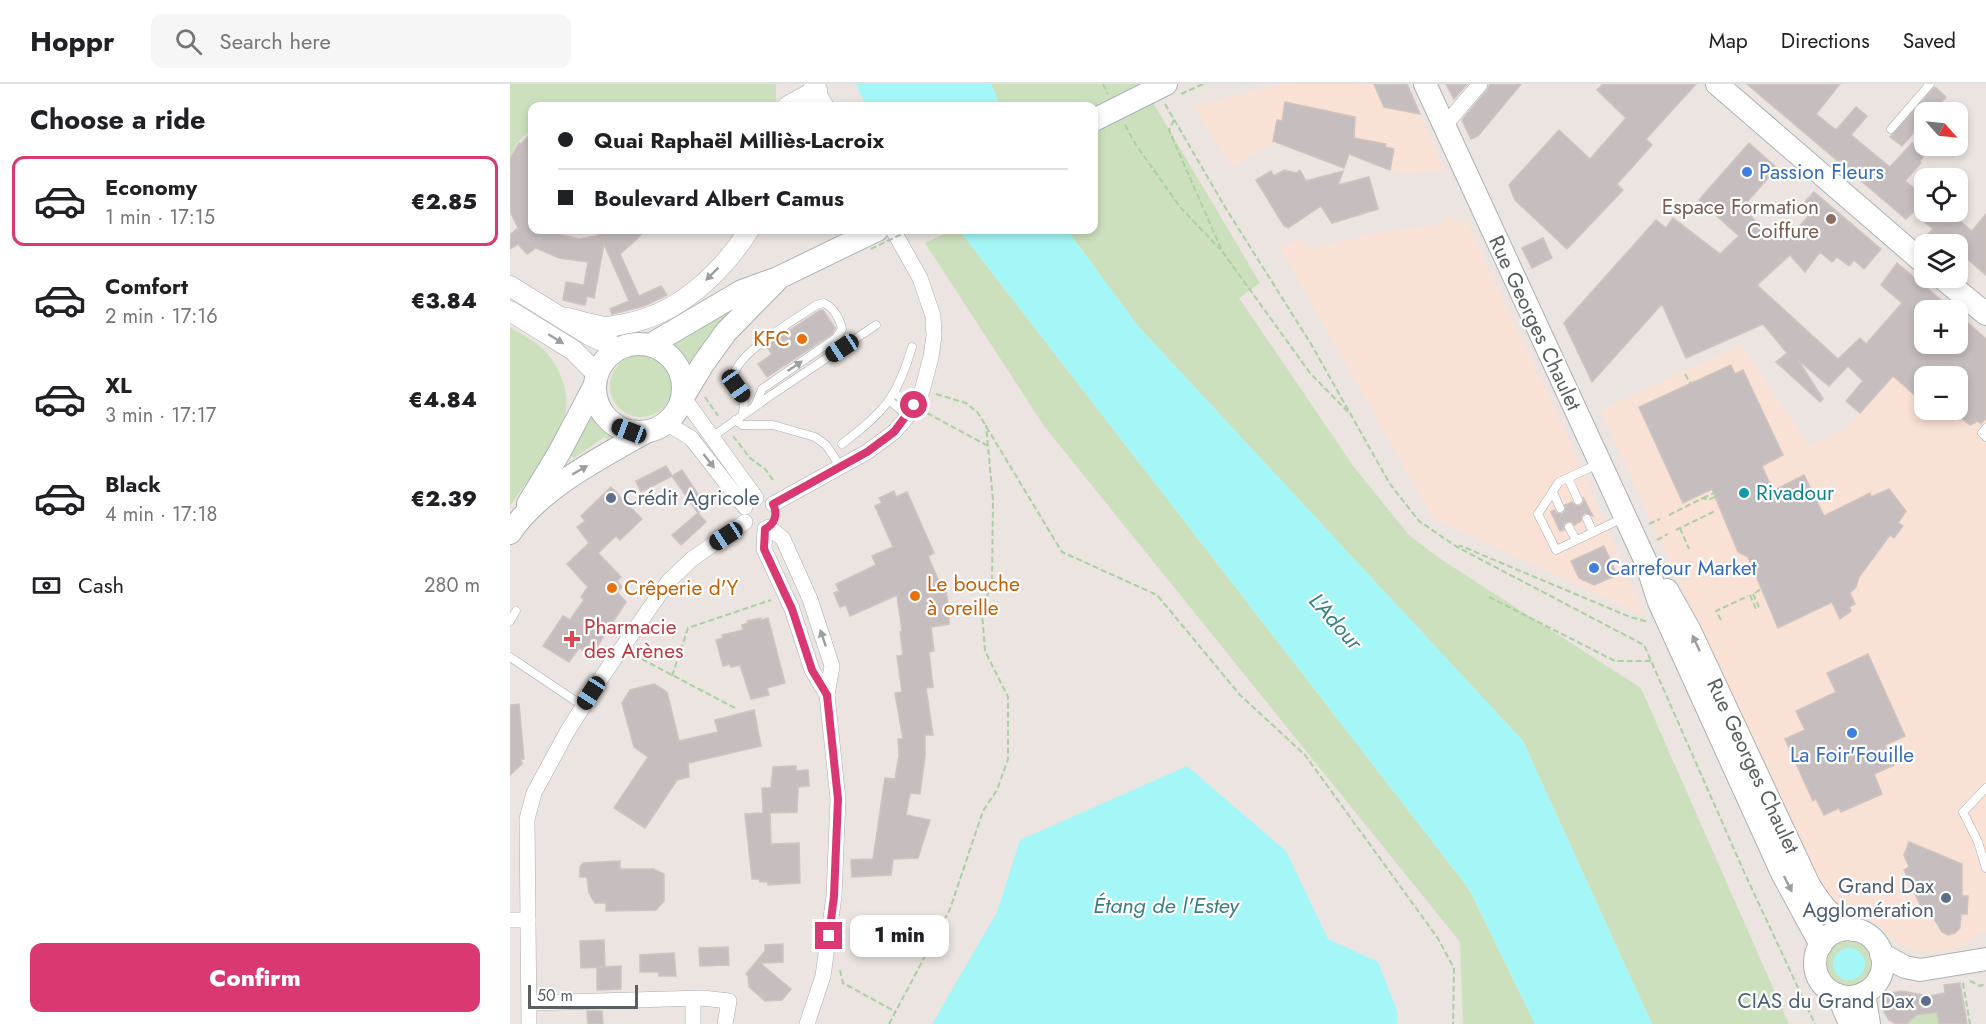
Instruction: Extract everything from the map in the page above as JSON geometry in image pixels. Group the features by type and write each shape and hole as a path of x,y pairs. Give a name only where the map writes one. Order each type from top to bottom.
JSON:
{"main road":[{"name":"Rue Georges Chaulet","path":"1425,84 1646,562 1659,602 1782,873 1821,945"},
{"path":"1717,84 1914,254"},
{"path":"1098,118 1160,92"},
{"path":"650,345 742,291 871,238"},
{"path":"514,526 572,474 675,414 693,396 703,364 726,332 778,278"},
{"path":"1954,288 1986,314"},
{"path":"514,526 559,453 604,360 618,348 641,343 669,354 678,365 693,396"},
{"path":"596,380 595,395 599,407 606,418 616,426 629,431 656,427"},
{"name":"Rue Georges Chaulet","path":"1646,562 1673,597 1686,622 1809,885 1825,910 1853,930"},
{"path":"1869,1024 1871,987 1882,963 1881,954 1874,940 1864,933 1853,930 1840,931 1829,936 1821,945 1815,962 1819,978 1824,986 1838,995 1856,996 1871,987 1960,972 1984,978"},
{"path":"1881,954 1905,967 1920,970 1986,959"},
{"path":"1838,995 1851,1024"}],"street":[{"path":"788,102 789,84"},
{"path":"1444,126 1480,84"},
{"path":"798,102 819,93"},
{"path":"560,317 607,327 633,323 663,312 697,289 731,255 746,234"},
{"path":"773,504 867,452 894,432 916,411 931,357 934,336 933,316 920,278 895,234"},
{"path":"510,286 589,335 618,348"},
{"path":"510,311 573,350 596,380"},
{"path":"693,396 749,509 754,529 767,528 783,539 810,599 832,666 827,695 838,799 834,896 823,976 807,1024"},
{"path":"656,427 691,438 749,509"},
{"path":"529,1024 527,819 530,806 556,752 583,706 668,582 749,509 765,498 773,504 776,513 775,519 767,528 764,549 785,596 812,670 827,695"},
{"path":"510,920 528,920"},
{"path":"529,1003 693,999 729,1001 725,1024"},
{"path":"693,999 693,1024"}],"lane":[{"path":"1891,129 1930,84"},
{"path":"743,415 743,396 736,386 734,375 743,359 757,346 816,305 824,303 830,306 840,321 842,329 836,338 762,389 755,406"},
{"path":"712,437 876,325"},
{"path":"842,444 871,423 890,401 902,380 912,347"},
{"path":"894,393 916,411"},
{"path":"890,401 916,411"},
{"path":"735,420 742,425 773,425 815,437 826,445 840,466"},
{"path":"1986,428 1982,433 1986,437"},
{"path":"1600,464 1559,482 1538,513 1556,549 1624,518"},
{"path":"1568,478 1578,500"},
{"path":"1552,492 1560,508"},
{"path":"1587,519 1593,532"},
{"path":"1569,527 1576,540"},
{"path":"510,621 516,611"},
{"path":"510,657 583,706"},
{"path":"1986,788 1963,812 1978,842 1986,868"}],"path":[{"path":"1103,84 1108,94"},
{"path":"1160,92 1225,207 1311,344 1390,484 1419,521 1457,547 1644,645 1744,874 1815,1024"},
{"path":"1174,120 1169,130 1222,251"},
{"path":"1125,125 1136,145 1180,207 1222,251 1310,373 1352,417"},
{"path":"871,238 890,234"},
{"path":"1685,374 1690,384"},
{"path":"922,391 966,403 978,413 1062,552 1157,595 1240,696 1305,755 1383,859 1443,947 1454,968 1453,1024"},
{"path":"693,396 718,416"},
{"path":"916,411 988,446"},
{"path":"889,1024 951,909 983,811 997,790 1008,759 1008,697 985,651 982,613 992,580 993,500 986,423"},
{"path":"733,435 750,458 766,470 773,480"},
{"path":"1669,515 1723,489"},
{"path":"1703,498 1708,500 1715,497"},
{"path":"1689,549 1678,529 1715,511"},
{"path":"1651,523 1660,519"},
{"path":"1658,539 1668,534"},
{"path":"1457,547 1461,546 1630,616"},
{"path":"1722,620 1716,611 1761,590"},
{"path":"1752,594 1757,608"},
{"path":"672,676 688,628 785,596"},
{"path":"1489,597 1615,662 1651,661"},
{"path":"621,648 735,708"},
{"path":"840,970 843,983 896,1012"},
{"path":"1984,978 1986,984"},
{"path":"1960,979 1965,984 1970,1024"}],"shaded area":[{"path":"1280,84 1406,84 1445,171 1399,173 1349,154 1344,168 1278,143 1267,146 1232,167 1194,107"},
{"path":"1441,217 1450,217 1451,222 1467,222 1572,447 1645,616 1434,519 1280,247 1301,239 1309,250 1370,234 1441,224"},
{"path":"1968,322 1986,338 1986,931 1976,933 1966,946 1928,954 1893,940 1881,928 1864,918 1848,914 1824,895 1746,730 1601,410 1741,345 1809,446 1846,429 1914,351 1914,354 1968,354"}],"green space":[{"path":"510,84 776,84 776,102 528,102 528,133 517,143 510,157"},
{"path":"991,84 1142,84 1260,283 1239,298 1354,467 1409,535 1442,560 1641,688 1789,1024 1652,1024 1523,741 1138,326 1070,234 1098,234 1098,102 998,102"},
{"path":"944,234 962,234 1469,889 1535,1024 1463,1024 1460,942 1044,426 925,243"},
{"path":"739,300 692,366 674,343"},
{"path":"510,327 537,344 554,362 563,380 566,409 555,440 510,506"},
{"path":"641,355 653,357 663,364 670,374 672,386 670,398 663,408 653,415 641,417 629,415 619,408 612,398 610,386 612,374 619,364 629,357"},
{"path":"591,416 598,416 607,428 617,434 609,441 604,437 574,458 570,455"},
{"path":"1849,939 1864,945 1873,959 1870,973 1864,983 1855,987 1845,987 1835,983 1828,976 1825,967 1827,955 1833,946"},
{"path":"1917,1012 1937,1012 1939,1024 1904,1024 1912,1020"}],"water":[{"path":"856,84 991,84 998,102 864,102"},
{"name":"L'Adour","path":"962,234 1070,234 1138,326 1523,741 1652,1024 1535,1024 1469,889"},
{"name":"Étang de l'Estey","path":"1187,766 1286,851 1328,939 1378,962 1398,1013 1397,1024 932,1024 997,912 1020,840"},
{"path":"1849,948 1860,953 1865,964 1860,975 1849,980 1838,975 1833,964 1838,953"}],"building":[{"path":"1374,84 1407,84 1420,114 1384,107"},
{"path":"1446,84 1467,84 1454,99"},
{"path":"1490,84 1521,84 1478,136 1471,139 1462,120"},
{"path":"1603,84 1696,84 1646,139 1652,145 1617,184 1623,190 1567,249 1515,200 1509,185 1559,130 1590,159 1626,118 1597,90"},
{"path":"1747,84 1840,84 1816,114 1836,130 1856,107 1867,116 1851,135 1890,167 1912,143 1914,145 1914,156 1924,156 1921,163 1914,168 1905,181 1914,188 1914,213 1906,219"},
{"path":"1935,87 1946,97 1941,102 1922,102"},
{"path":"1285,102 1355,117 1354,138 1386,144 1385,147 1394,149 1390,170 1349,154 1344,168 1273,141 1277,120 1282,121"},
{"path":"1914,110 1914,132 1902,146 1890,137"},
{"path":"528,136 528,234 560,234 579,239 600,234 641,234 620,254 639,296 661,286 667,295 644,306 612,314 610,309 629,301 604,244 594,298 587,296 585,305 563,300 566,282 584,285 588,262 559,258 536,248 527,254 518,244 510,249 510,235 518,228 510,211 510,159 519,143 521,144"},
{"path":"1749,143 1777,168 1747,202 1755,207 1750,215 1771,240 1781,229 1790,237 1811,213 1801,206 1814,192 1881,249 1864,269 1854,260 1849,266 1837,257 1832,262 1820,252 1805,272 1790,255 1757,285 1838,359 1860,338 1866,344 1902,303 1881,285 1897,263 1914,277 1914,288 1927,288 1941,300 1914,300 1914,354 1968,354 1968,323 1986,339 1986,418 1981,424 1978,421 1970,425 1964,420 1968,420 1968,366 1914,366 1914,394 1893,376 1860,413 1846,401 1863,381 1848,366 1829,386 1798,360 1823,399 1820,402 1776,362 1787,353 1763,324 1686,358 1662,304 1592,382 1564,323 1656,220 1666,228 1673,218 1720,254 1739,236 1699,200"},
{"path":"1284,170 1296,173 1300,170 1306,181 1343,171 1338,185 1369,177 1378,209 1332,223 1321,206 1288,228 1284,226 1256,180 1271,171 1274,176"},
{"path":"1986,214 1986,275 1968,260 1968,234 1928,234 1933,229 1925,222 1961,222 1972,231"},
{"path":"1543,238 1552,258 1532,268 1522,248"},
{"path":"823,310 835,328 832,334 767,377 758,364 772,354 766,346"},
{"name":"Rivadour","path":"1731,365 1735,374 1743,370 1783,455 1762,466 1773,491 1804,475 1824,516 1870,493 1871,497 1889,489 1906,511 1898,523 1903,526 1894,538 1890,535 1859,577 1856,587 1850,593 1855,604 1849,607 1851,611 1840,619 1832,602 1778,628 1748,557 1738,552 1712,489 1683,503 1639,407"},
{"path":"666,466 672,476 641,492 636,481"},
{"path":"682,470 706,506 698,513 672,476"},
{"path":"611,487 642,519 620,540 616,536 598,553 621,577 617,581 622,587 617,592 626,602 591,656 579,648 569,662 543,646 563,616 570,620 584,600 581,597 588,587 567,564 589,543 577,527 585,521 581,516"},
{"path":"894,491 896,497 907,492 934,553 928,556 940,584 945,584 949,610 949,624 931,627 934,651 929,652 933,687 926,688 933,735 925,735 920,794 910,793 906,815 930,820 918,858 893,859 891,875 852,877 851,860 873,859 885,778 895,779 899,755 898,739 903,739 895,693 902,692 897,656 903,655 900,632 902,631 897,595 850,616 846,605 840,607 834,593 839,591 836,584 876,565 872,556 893,547 875,506 882,503 879,498"},
{"path":"1583,497 1593,516 1585,513 1581,521 1574,525 1572,522 1567,522 1564,524 1564,530 1560,531 1551,512 1554,510 1562,514 1565,511 1565,505 1572,502 1577,506 1581,505 1584,501"},
{"path":"698,513 706,522 681,545 672,535"},
{"name":"Carrefour Market","path":"1604,546 1617,575 1594,585 1579,578 1571,561"},
{"path":"761,618 761,620 768,618 785,683 767,688 769,695 751,699 740,665 723,666 716,640 723,638 722,635 743,630 742,625 748,623 747,621"},
{"name":"La Foir'Fouille","path":"1868,654 1905,736 1885,745 1894,765 1874,774 1882,794 1841,812 1839,808 1824,815 1816,799 1813,801 1785,739 1805,730 1796,711 1836,692 1827,673"},
{"path":"654,684 667,692 679,741 718,732 715,720 754,710 761,746 688,763 689,777 677,780 645,828 614,808 648,757 634,747 622,703 630,690"},
{"path":"519,704 524,759 521,759 522,764 510,775 510,705"},
{"path":"796,766 796,771 808,770 809,786 798,787 797,812 770,813 771,844 799,843 800,883 768,885 768,882 752,879 745,814 763,813 762,788 771,788 773,767"},
{"path":"1909,842 1962,864 1962,896 1968,896 1967,914 1961,914 1960,928 1955,933 1948,935 1942,932 1932,915 1926,917 1904,870 1909,867 1904,855"},
{"path":"620,861 620,869 653,869 664,874 664,901 656,910 606,911 606,903 595,903 589,893 587,877 580,877 580,867 583,863"},
{"path":"604,940 605,967 581,968 580,941"},
{"path":"783,944 783,962 760,963 791,989 782,1000 765,1001 749,987 746,974 765,951 765,945"},
{"path":"728,947 729,965 700,966 699,948"},
{"path":"674,953 676,976 659,976 659,972 640,972 640,955"},
{"path":"621,966 621,989 597,990 597,967"},
{"path":"1960,983 1967,1024 1939,1024 1937,1012 1916,1015 1908,1023 1896,1024 1889,1020 1884,1012 1882,1002 1892,993 1901,991 1929,996 1945,993 1944,985"},
{"path":"587,1011 602,1011 603,1024 588,1024"}],"place":[{"name":"Passion Fleurs","path":"1747,172"},
{"name":"Espace Formation Coiffure","path":"1831,219"},
{"name":"KFC","path":"802,339"},
{"name":"Rivadour","path":"1744,493"},
{"name":"Crédit Agricole","path":"611,498"},
{"name":"Carrefour Market","path":"1594,568"},
{"name":"Crêperie d'Y","path":"612,588"},
{"name":"Le bouche à oreille","path":"915,596"},
{"name":"Pharmacie des Arènes","path":"572,639"},
{"name":"La Foir'Fouille","path":"1852,733"},
{"name":"Grand Dax Agglomération","path":"1946,898"},
{"name":"CIAS du Grand Dax","path":"1926,1001"}],"route":[{"path":"829,936 834,896 838,799 827,695 812,670 792,609 764,549 765,529 775,519 773,504 867,452 894,432 914,405"}]}
